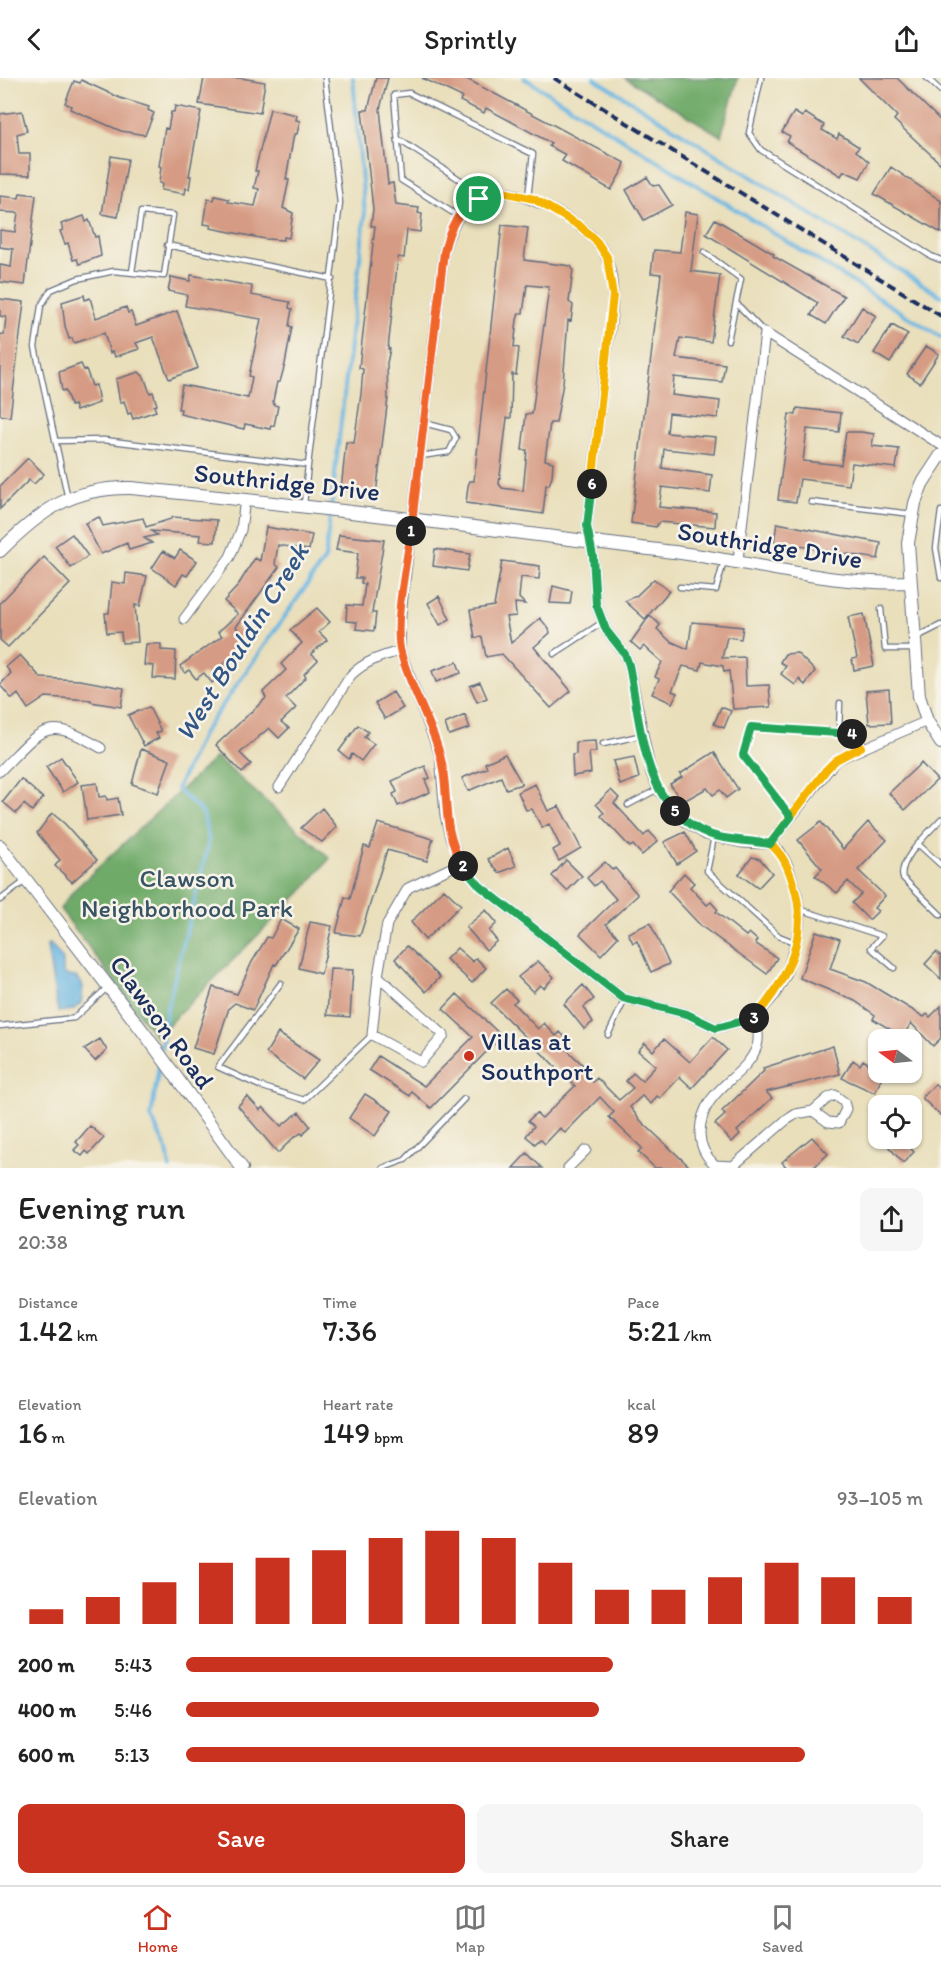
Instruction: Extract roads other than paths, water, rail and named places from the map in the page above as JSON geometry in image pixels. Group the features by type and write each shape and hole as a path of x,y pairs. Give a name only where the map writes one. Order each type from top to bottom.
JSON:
{"street":[{"path":"503,192 528,197 580,226 597,242 607,257 612,277 613,296 587,526 596,604 603,622 629,665 651,773 658,789 687,823 714,837 770,844 780,851 788,866 799,909 796,944 786,975 775,995 754,1019 716,1028 687,1014 626,999 612,992 480,886 461,862 450,837 445,815 440,755 400,651 401,614 444,252 458,216 473,202 488,194 503,192"},
{"path":"738,560 765,333 941,445"},
{"path":"941,455 922,484 912,514 908,543 913,644 919,696 927,721 941,743"},
{"name":"Southridge Drive","path":"0,551 40,514 68,499 98,489 122,487 320,507 724,558 856,582 910,582"},
{"path":"184,619 230,557 241,530 245,499"},
{"path":"279,787 351,675 361,665 377,657 400,651"},
{"path":"770,844 836,760 861,747 927,721"},
{"path":"0,771 33,738 42,731 53,728 74,732 101,748"},
{"name":"Clawson Road","path":"1,848 148,1038 176,1080 242,1168"},
{"path":"378,976 444,1035 421,1062 372,1035 378,976 387,924 408,888 461,862"},
{"path":"754,1019 758,1032 754,1053 707,1103 702,1114 700,1137 702,1149 708,1159 715,1165 733,1166 785,1121 796,1114 813,1111"},
{"path":"568,1168 586,1150"}],"lane":[{"path":"304,506 340,203 325,78"},
{"path":"761,78 749,133 761,150 931,256 941,260"},
{"path":"927,78 941,92"},
{"path":"458,216 401,180 394,95 409,93 533,154 528,197"},
{"path":"398,139 462,181"},
{"path":"68,499 35,347 40,306 51,290 77,279 114,271 164,276 173,215 141,212 132,272"},
{"path":"167,245 332,279"},
{"path":"704,252 741,279 728,340"},
{"path":"736,303 765,333"},
{"path":"420,456 448,452 456,438 451,430 424,423"},
{"path":"55,441 104,440 308,465"},
{"path":"811,502 912,514"},
{"path":"941,511 936,548 941,578"},
{"path":"680,587 716,590 724,558"},
{"path":"881,609 885,649 913,644 941,625"},
{"path":"554,654 603,622"},
{"path":"839,732 840,704"},
{"path":"791,817 743,755 751,727 853,734 861,747"},
{"path":"603,744 643,735"},
{"path":"628,805 658,789"},
{"path":"941,819 918,844 901,872 903,878 941,915"},
{"path":"714,837 707,871 779,936 796,944"},
{"path":"918,844 941,866"},
{"path":"0,900 27,880"},
{"path":"799,909 882,936 872,948 894,968"},
{"path":"281,983 218,1067 260,1086 304,1100 372,1035"},
{"path":"0,1026 74,1018 108,987"},
{"path":"608,1035 626,999"},
{"path":"383,1168 405,1160 464,1099"}],"water":[{"path":"50,944 63,960 63,972 68,976 76,977 83,986 81,1003 73,1010 58,1012 47,945"}],"waterway":[{"name":"West Bouldin Creek","path":"161,1049 167,1008 209,842 203,813 177,789 203,733 325,559 365,215 353,78"},
{"path":"524,78 941,337"},
{"path":"594,78 941,296"},
{"name":"West Bouldin Creek","path":"160,1059 151,1117 167,1150 170,1168"}],"railway":[{"path":"554,78 941,316"}],"place":[{"name":"Villas at Southport","path":"469,1056"}],"park label":[{"name":"Clawson Neighborhood Park","path":"187,893"}]}
